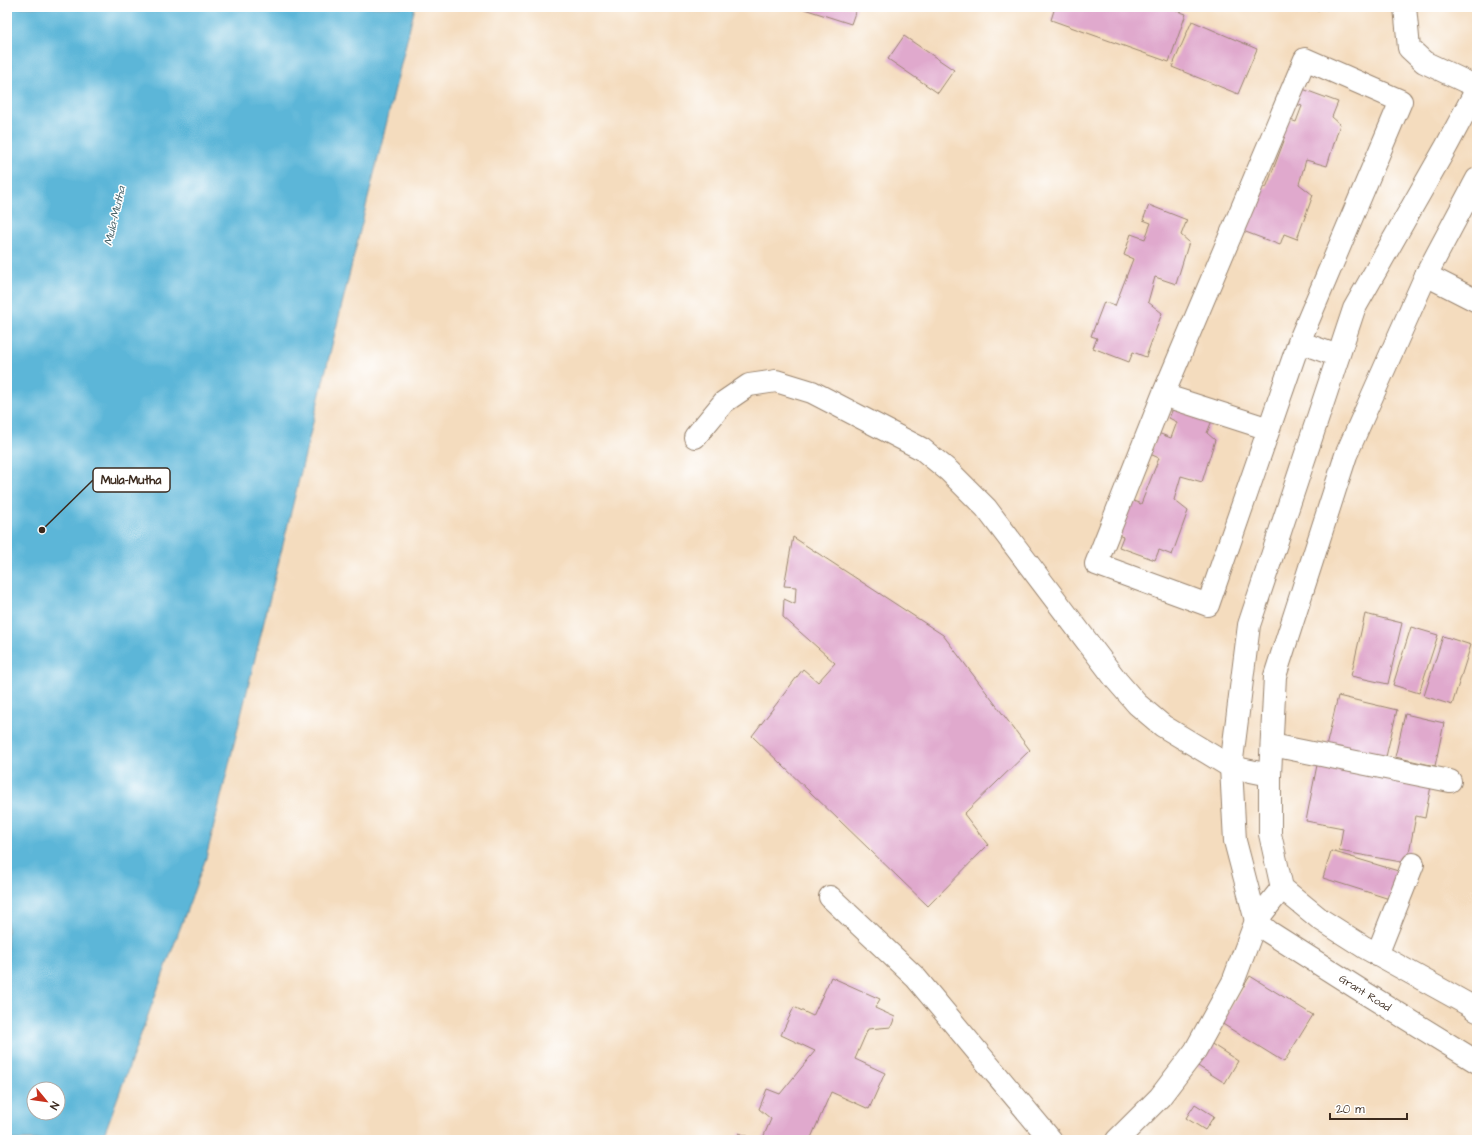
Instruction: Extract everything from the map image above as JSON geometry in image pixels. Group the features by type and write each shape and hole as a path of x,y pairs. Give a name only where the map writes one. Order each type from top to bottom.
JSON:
{"main road":[{"path":"1256,921 1235,842 1232,767 1249,625 1354,309 1446,147 1477,88 1424,62 1409,48 1405,7"},
{"path":"1305,59 1401,101 1299,342 1208,605 1096,564 1163,395 1305,59"},
{"path":"1473,1008 1377,955 1320,920 1282,888 1270,834 1270,776 1274,676 1346,456 1426,276 1477,179"},
{"path":"1426,276 1477,300"},
{"path":"1299,342 1338,356"},
{"path":"695,437 724,402 749,385 776,381 812,392 922,449 949,471 986,508 1117,681 1137,704 1163,726 1232,767 1270,776"},
{"path":"1163,395 1269,429"},
{"path":"1272,745 1450,781"},
{"path":"1377,955 1413,864"},
{"path":"1117,1140 1160,1097 1195,1051 1233,982 1256,921 1282,888"},
{"path":"830,897 916,978 1051,1140"},
{"name":"Grant Road","path":"1256,921 1269,932 1477,1062"}],"water":[{"path":"7,7 415,7 206,858 102,1140 7,1140"}],"building":[{"path":"798,7 857,7 851,24"},
{"path":"1055,7 1166,7 1186,14 1169,62 1051,20"},
{"path":"1319,7 1319,10 1293,8"},
{"path":"1192,21 1257,49 1238,94 1172,67"},
{"path":"904,36 954,70 938,93 888,59"},
{"path":"1300,88 1338,102 1332,117 1340,124 1327,166 1306,160 1299,184 1313,195 1297,239 1284,234 1280,245 1243,231 1255,184 1266,188 1284,141 1274,138 1282,117 1296,122 1302,106 1294,103"},
{"path":"1149,205 1187,220 1181,235 1189,242 1176,284 1155,277 1148,302 1162,313 1146,357 1133,352 1129,362 1093,348 1097,338 1091,336 1104,302 1115,306 1133,259 1124,255 1131,234 1145,239 1151,223 1143,220"},
{"path":"1175,404 1213,418 1207,433 1215,440 1202,482 1181,476 1174,500 1188,511 1172,555 1159,550 1155,560 1119,547 1123,537 1118,535 1131,500 1141,504 1159,458 1150,454 1158,433 1171,438 1177,422 1169,418"},
{"path":"793,537 943,635 1030,750 964,814 988,845 928,906 752,736 803,669 818,682 835,663 783,617 784,599 795,604 796,587 784,586"},
{"path":"1365,614 1402,623 1388,684 1351,676"},
{"path":"1411,627 1438,635 1419,693 1393,685"},
{"path":"1443,636 1471,645 1452,705 1424,696"},
{"path":"1338,696 1397,710 1385,761 1326,747"},
{"path":"1405,714 1444,723 1435,766 1395,757"},
{"path":"1317,765 1431,786 1425,818 1416,816 1407,863 1339,851 1343,828 1306,821"},
{"path":"1331,851 1405,873 1396,901 1323,878"},
{"path":"1250,976 1313,1015 1284,1062 1221,1023"},
{"path":"831,977 880,999 875,1008 895,1017 891,1027 868,1029 855,1059 885,1073 869,1109 831,1092 810,1140 762,1140 771,1119 759,1109 767,1089 780,1094 815,1051 781,1035 794,1007 813,1016"},
{"path":"1207,1041 1238,1061 1225,1083 1193,1063"},
{"path":"1195,1104 1214,1116 1205,1130 1186,1118"},
{"path":"739,1133 756,1140 736,1140"}],"place":[{"name":"Mula-Mutha","path":"42,530"}]}
